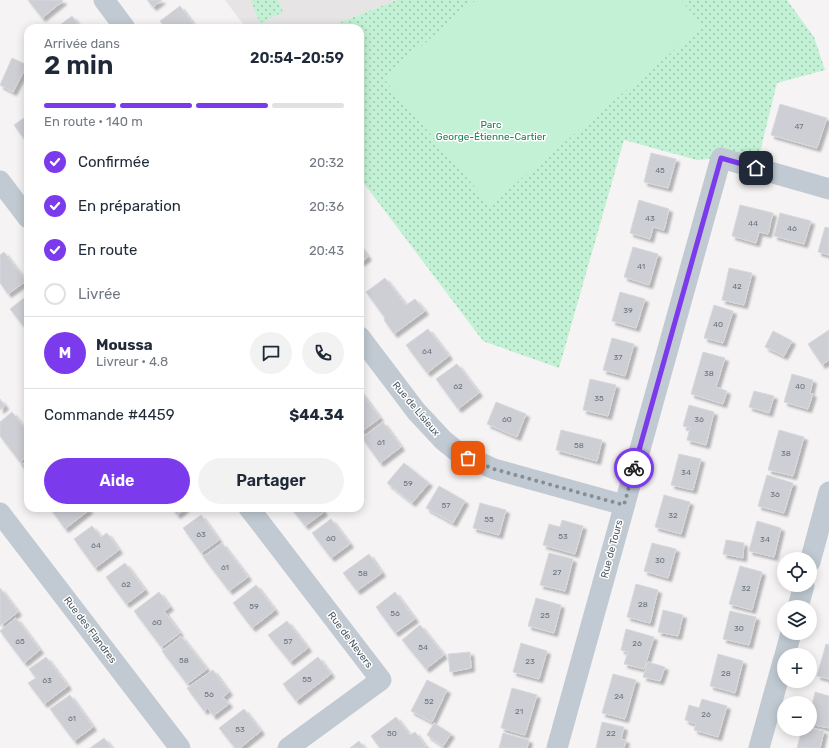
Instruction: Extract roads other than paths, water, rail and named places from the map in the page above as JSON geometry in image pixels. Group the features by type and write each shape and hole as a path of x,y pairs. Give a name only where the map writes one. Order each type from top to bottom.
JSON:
{"street":[{"path":"104,0 122,24"},
{"name":"Rue de Tours","path":"557,748 721,158 829,189"},
{"path":"0,181 24,213"},
{"name":"Rue de Lisieux","path":"364,342 416,411 443,440 459,453 494,469 624,505"},
{"path":"813,552 829,492"},
{"name":"Rue de Nevers","path":"252,512 380,680 288,748"},
{"name":"Rue des Flandres","path":"0,513 180,748"},
{"path":"760,748 777,683"}],"park label":[{"name":"Parc George-Étienne-Cartier","path":"491,130"}]}
